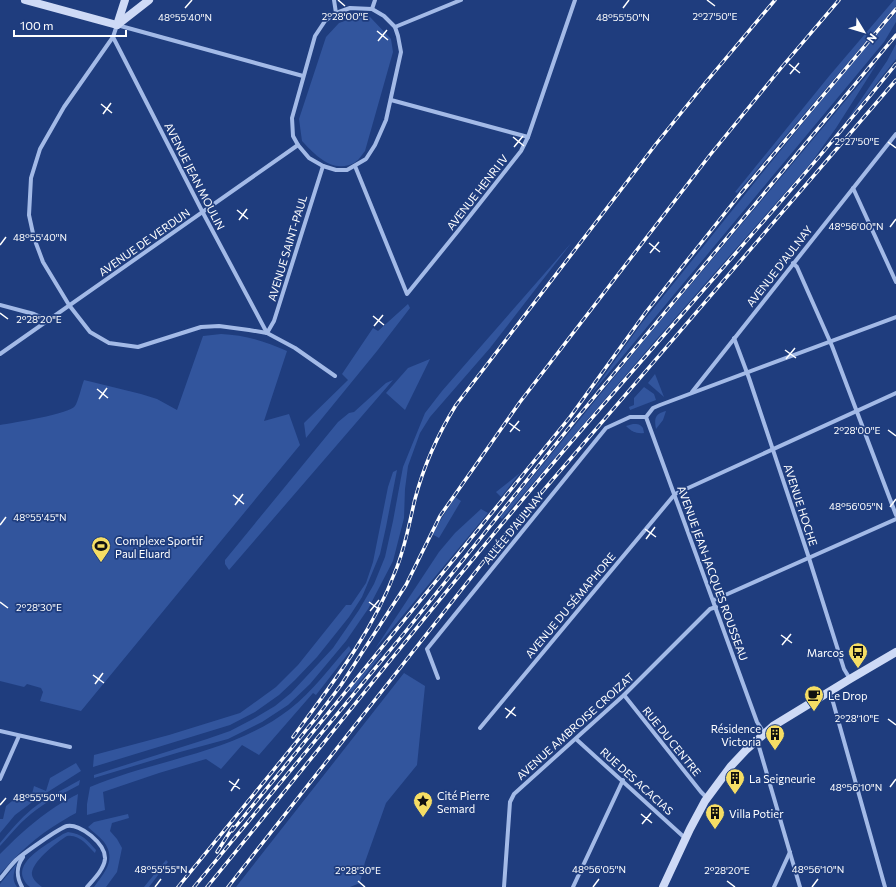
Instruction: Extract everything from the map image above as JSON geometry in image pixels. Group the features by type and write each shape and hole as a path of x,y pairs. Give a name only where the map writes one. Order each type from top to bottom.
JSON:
{"main road":[{"path":"24,0 117,25"},
{"path":"117,25 149,0"},
{"path":"117,25 124,4"},
{"path":"663,887 685,838 707,798 731,766 773,726 896,652"}],"street":[{"path":"334,0 336,13"},
{"path":"372,9 375,0"},
{"path":"395,27 461,0"},
{"name":"AVENUE HENRI IV","path":"355,166 407,294 521,151 528,137 575,0"},
{"path":"124,4 132,14"},
{"path":"350,8 372,9 384,16 395,27 398,36 401,52 391,100 386,120 375,145 366,160 347,170 336,170 323,166 309,158 298,145 294,136 292,118 315,36 326,21 336,13 350,8"},
{"path":"303,76 117,25 113,36 64,106 40,149 31,178 29,215 34,238 43,262 69,306 90,332 109,343 138,347 201,327 219,326 268,333 295,348 335,376"},
{"name":"AVENUE JEAN MOULIN","path":"113,36 202,211 268,333"},
{"path":"391,100 528,137"},
{"name":"AVENUE D'AULNAY","path":"692,392 896,134"},
{"name":"AVENUE DE VERDUN","path":"0,354 298,145"},
{"name":"AVENUE SAINT-PAUL","path":"268,333 274,321 323,166"},
{"path":"853,188 896,282"},
{"path":"793,263 797,267 831,342 896,515"},
{"path":"0,305 34,314 48,320"},
{"path":"646,418 653,408 692,392 748,373 896,317"},
{"name":"AVENUE HOCHE","path":"734,338 748,373 844,669 850,679"},
{"path":"675,494 896,393"},
{"name":"ALLÉE D'AULNAY","path":"438,678 427,649 606,428 630,417 646,418"},
{"name":"AVENUE JEAN-JACQUES ROUSSEAU","path":"646,418 714,600 757,722 764,733"},
{"name":"AVENUE DU SÉMAPHORE","path":"480,728 675,494"},
{"path":"714,600 896,519"},
{"name":"AVENUE AMBROISE CROIZAT","path":"504,887 510,802 514,794 624,695 710,609 716,607"},
{"path":"828,692 833,702 885,887"},
{"name":"RUE DU CENTRE","path":"624,695 707,798"},
{"path":"0,731 70,747"},
{"path":"0,779 19,736"},
{"name":"RUE DES ACACIAS","path":"576,739 623,780 685,838"},
{"path":"757,740 800,887"},
{"path":"574,887 623,780"},
{"path":"0,879 11,865 25,853 62,828 73,826 82,829 103,849 105,858 100,872 88,887"},
{"path":"774,887 790,852"},
{"path":"22,887 18,879 17,867 25,853"}],"shaded area":[{"path":"894,0 896,0 896,6 737,193 735,192 830,75"},
{"path":"896,13 896,22 884,42 588,398 641,324 862,51"},
{"path":"370,17 391,39 393,52 365,151 354,163 346,166 332,165 319,157 302,141 299,119 326,37 339,23 353,18"},
{"path":"896,44 896,59 845,123 887,61"},
{"path":"877,63 836,128 811,163 502,519 500,517 647,337"},
{"path":"572,242 490,348 430,417 420,433 408,466 405,489 404,518 393,561 368,609 346,641 310,684 288,705 262,722 228,739 94,778 94,775 230,731 253,719 275,706 291,693 333,648 359,610 374,584 385,557 403,467 425,413 442,391"},
{"path":"408,304 410,308 306,438 304,423 348,380 342,374 373,328 378,331"},
{"name":"Complexe Sportif Paul Eluard","path":"221,334 255,339 287,351 264,421 289,414 300,445 81,711 40,701 43,692 41,688 27,684 24,687 0,681 0,425 40,418 71,409 76,404 84,380 157,399 177,410 203,336"},
{"path":"430,359 405,410 386,393 408,368"},
{"path":"655,374 664,397 648,383"},
{"path":"393,380 229,570 225,564 225,560 338,422 349,413 354,412 386,383"},
{"path":"644,387 654,394 656,400 630,410 629,407 634,405 634,398"},
{"path":"666,411 663,420 656,429 655,419 657,415"},
{"path":"638,424 641,426 644,433 634,432 626,426"},
{"path":"397,470 380,554 362,597 349,617 317,657 295,680 279,695 255,712 230,725 93,767 94,755 169,735 240,713 276,687 298,665 346,605 351,605 366,583 373,562 388,487 393,472"},
{"path":"520,473 501,497 496,492"},
{"path":"455,497 461,501 439,538 432,534"},
{"path":"481,509 488,513 375,649 439,552 455,533"},
{"path":"349,646 351,650 316,695 313,693 259,755 242,745 221,769 206,759 103,792 105,810 87,815 90,787 115,777 219,746 244,736 267,724 290,709 306,695"},
{"path":"381,653 382,654 352,692 348,691"},
{"path":"404,673 425,686 417,765 386,803 365,862 360,883 350,887 236,887"},
{"path":"76,763 81,771 35,800 15,815 0,833 0,819 3,819 6,806 17,797 30,802 34,786 46,791 50,778"},
{"path":"80,780 79,785 41,806 31,814 0,846 0,843 11,830 32,809"},
{"path":"78,794 76,813 54,826 35,840 0,874 0,854 18,836 46,813"},
{"path":"128,814 129,818 112,823 110,831 122,848 117,872 106,887 94,887 108,866 109,855 108,849 101,838 88,827 94,822"},
{"path":"68,832 77,834 84,838 96,850 95,853 79,838 67,836 45,853 35,865 32,875 33,879 42,887 30,887 24,879 22,871 25,863 39,850"},
{"path":"166,860 168,862 149,887 144,887"},
{"path":"17,863 14,872 14,881 17,887 0,887 0,884"}],"railway":[{"path":"293,737 350,658 386,594 402,554 415,499 427,462 443,427 456,405 656,144 775,0"},
{"path":"178,887 316,718 341,685 406,585 440,516 520,402 710,155 839,0"},
{"path":"232,831 570,417 646,312 741,193 896,9"},
{"path":"194,887 406,631 576,419 896,35"},
{"path":"207,887 423,620 511,514 598,411 812,165 896,64"},
{"path":"228,887 499,542 896,80"},
{"path":"217,852 233,827"}],"place":[{"name":"Complexe Sportif Paul Eluard","path":"101,563"},
{"name":"Marcos","path":"858,669"},
{"name":"Le Drop","path":"814,712"},
{"name":"Résidence Victoria","path":"775,751"},
{"name":"La Seigneurie","path":"735,795"},
{"name":"Cité Pierre Semard","path":"423,818"},
{"name":"Villa Potier","path":"715,830"}]}
